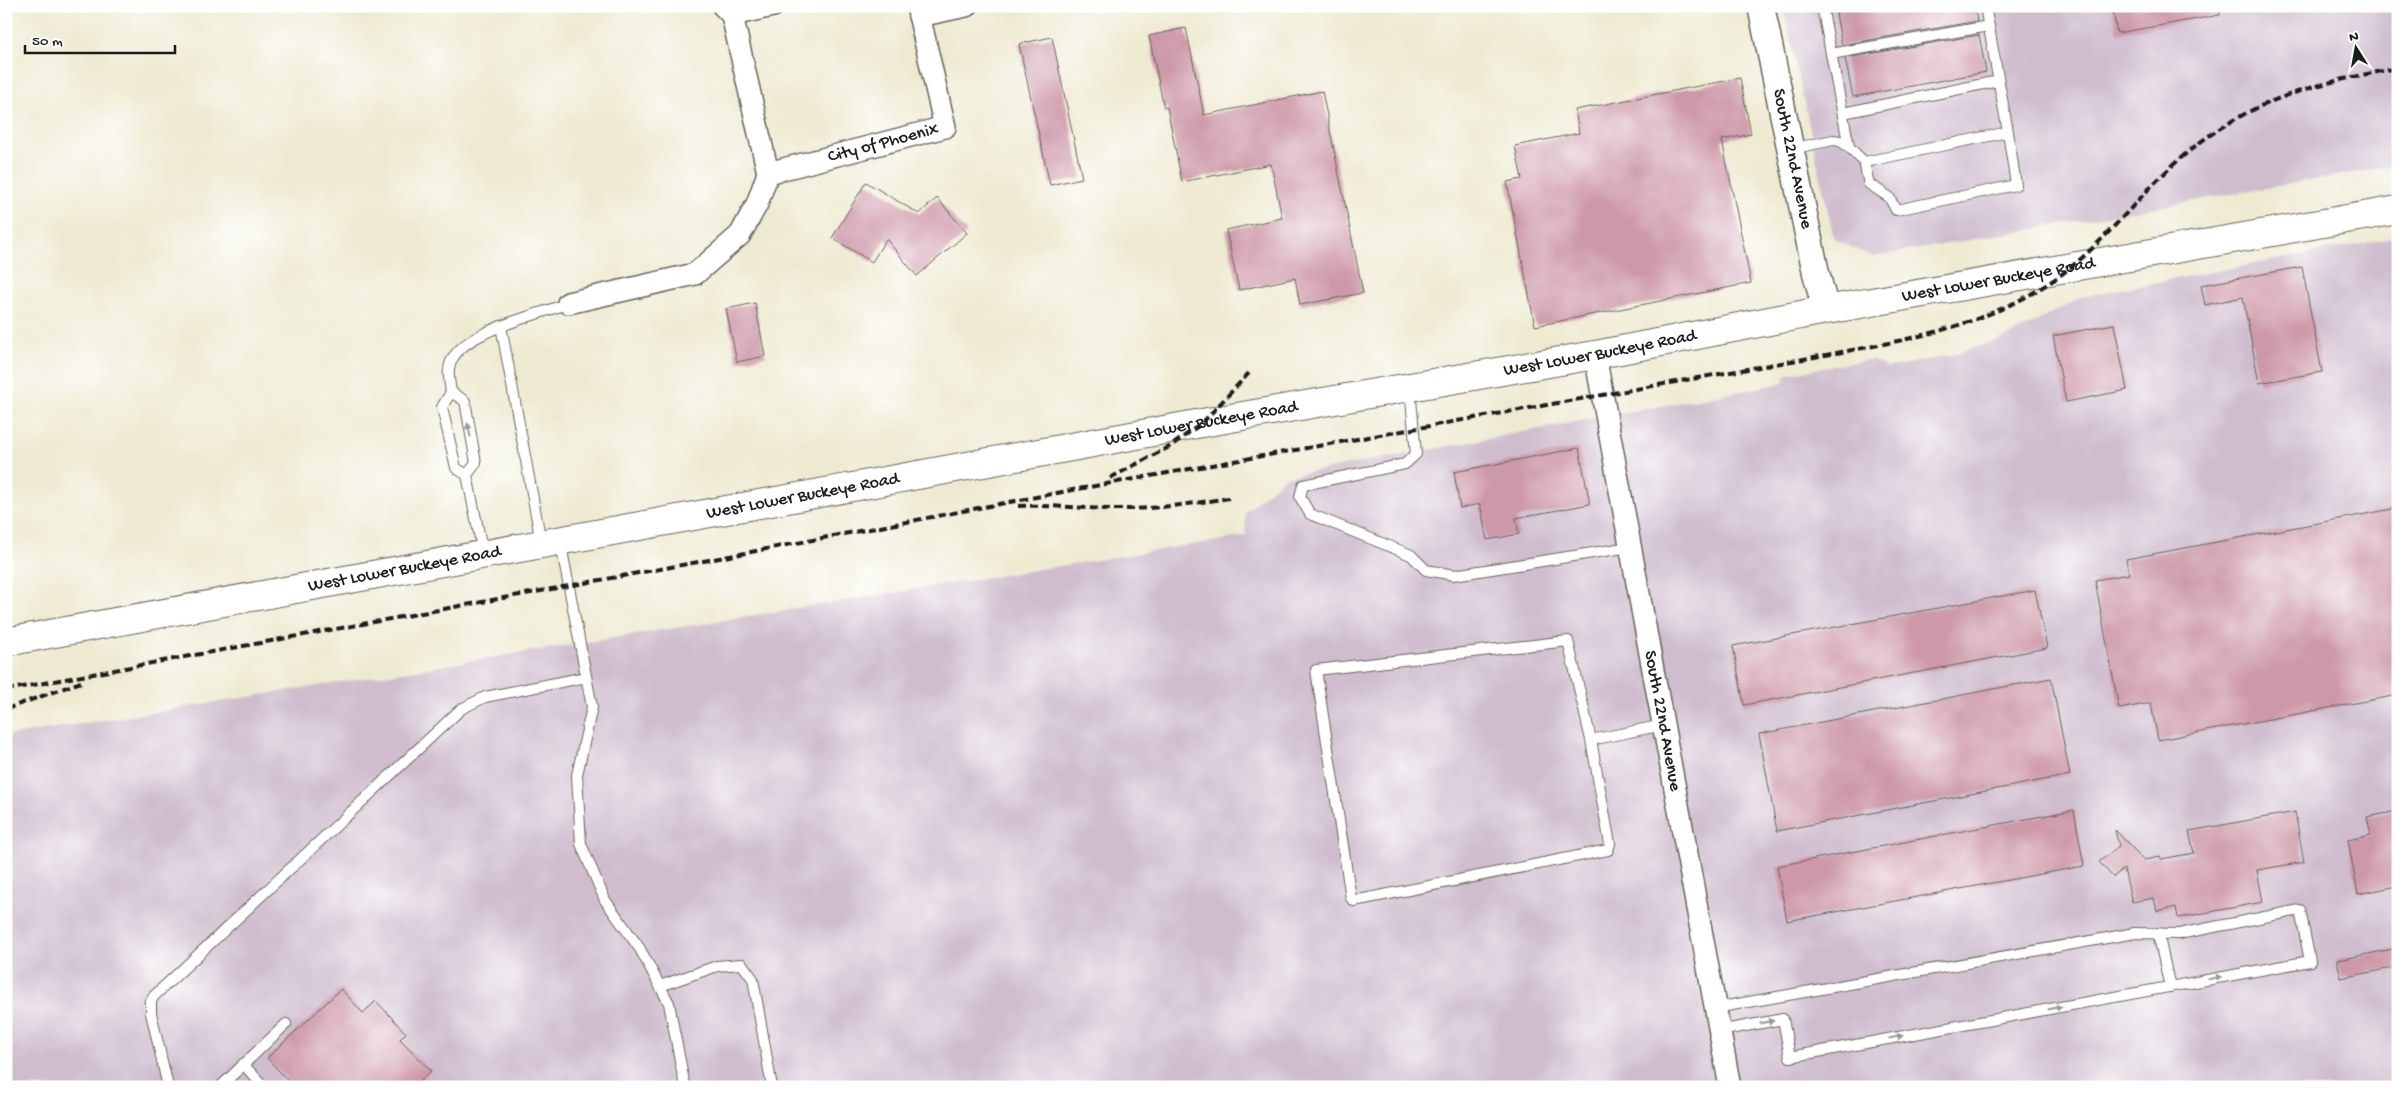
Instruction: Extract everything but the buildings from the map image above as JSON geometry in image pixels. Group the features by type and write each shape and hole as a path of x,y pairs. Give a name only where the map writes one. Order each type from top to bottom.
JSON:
{"main road":[{"name":"West Lower Buckeye Road","path":"6,642 483,553 1202,423 1595,355 1826,310 2398,210"}],"street":[{"path":"568,303 695,274 740,235 757,204 768,173 727,11 773,6"},
{"name":"City of Phoenix","path":"768,173 945,127 918,11 966,6"},
{"name":"South 22nd Avenue","path":"1761,6 1790,149 1826,310"},
{"name":"South 22nd Avenue","path":"1595,355 1730,1087"}],"lane":[{"path":"1822,6 1849,147"},
{"path":"1790,149 1833,140 1840,141 1864,162 1869,184 1889,197 1896,210 2016,185 1985,6"},
{"path":"1831,54 1989,26"},
{"path":"1842,112 1998,81"},
{"path":"1864,162 2008,132"},
{"path":"483,553 467,475 456,468 442,407 451,392 449,369 457,350 467,342 502,326 545,313 568,303"},
{"path":"502,326 551,541 592,707 577,776 581,844 605,900 640,949 669,1004 685,1087"},
{"path":"1410,388 1416,454 1406,464 1303,485 1300,497 1310,514 1411,555 1426,570 1454,575 1630,547"},
{"path":"451,392 465,401 476,463 467,475"},
{"path":"1568,641 1591,740 1610,844 1608,850 1352,901 1316,670 1568,641"},
{"path":"168,1087 151,1013 151,1001 154,996 461,708 485,697 586,677"},
{"path":"1591,740 1663,725"},
{"path":"1715,1008 2135,933 2178,934 2300,910 2310,961 1790,1057 1783,1019 1719,1031"},
{"path":"2158,933 2170,987"},
{"path":"660,986 717,966 742,964 753,979 772,1087"},
{"path":"220,1087 286,1024"},
{"path":"243,1064 264,1087"}],"shaded area":[{"path":"1783,6 2398,6 2398,165 1873,257 1834,239"},
{"path":"2398,237 2398,1087 6,1087 6,736 1246,536 1245,512 1285,477 1783,383 1787,374 1872,359 1887,368 1956,354 2009,336 2084,296"}],"railway":[{"path":"6,690 714,559 1067,491 1851,350 1940,331 1998,310 2025,297 2069,269 2100,241 2172,166 2198,144 2224,126 2251,111 2305,89 2398,68"},
{"path":"1110,478 1171,446 1202,423 1249,373"},
{"path":"1018,506 1140,509 1229,498"},
{"path":"6,709 81,682"}]}
